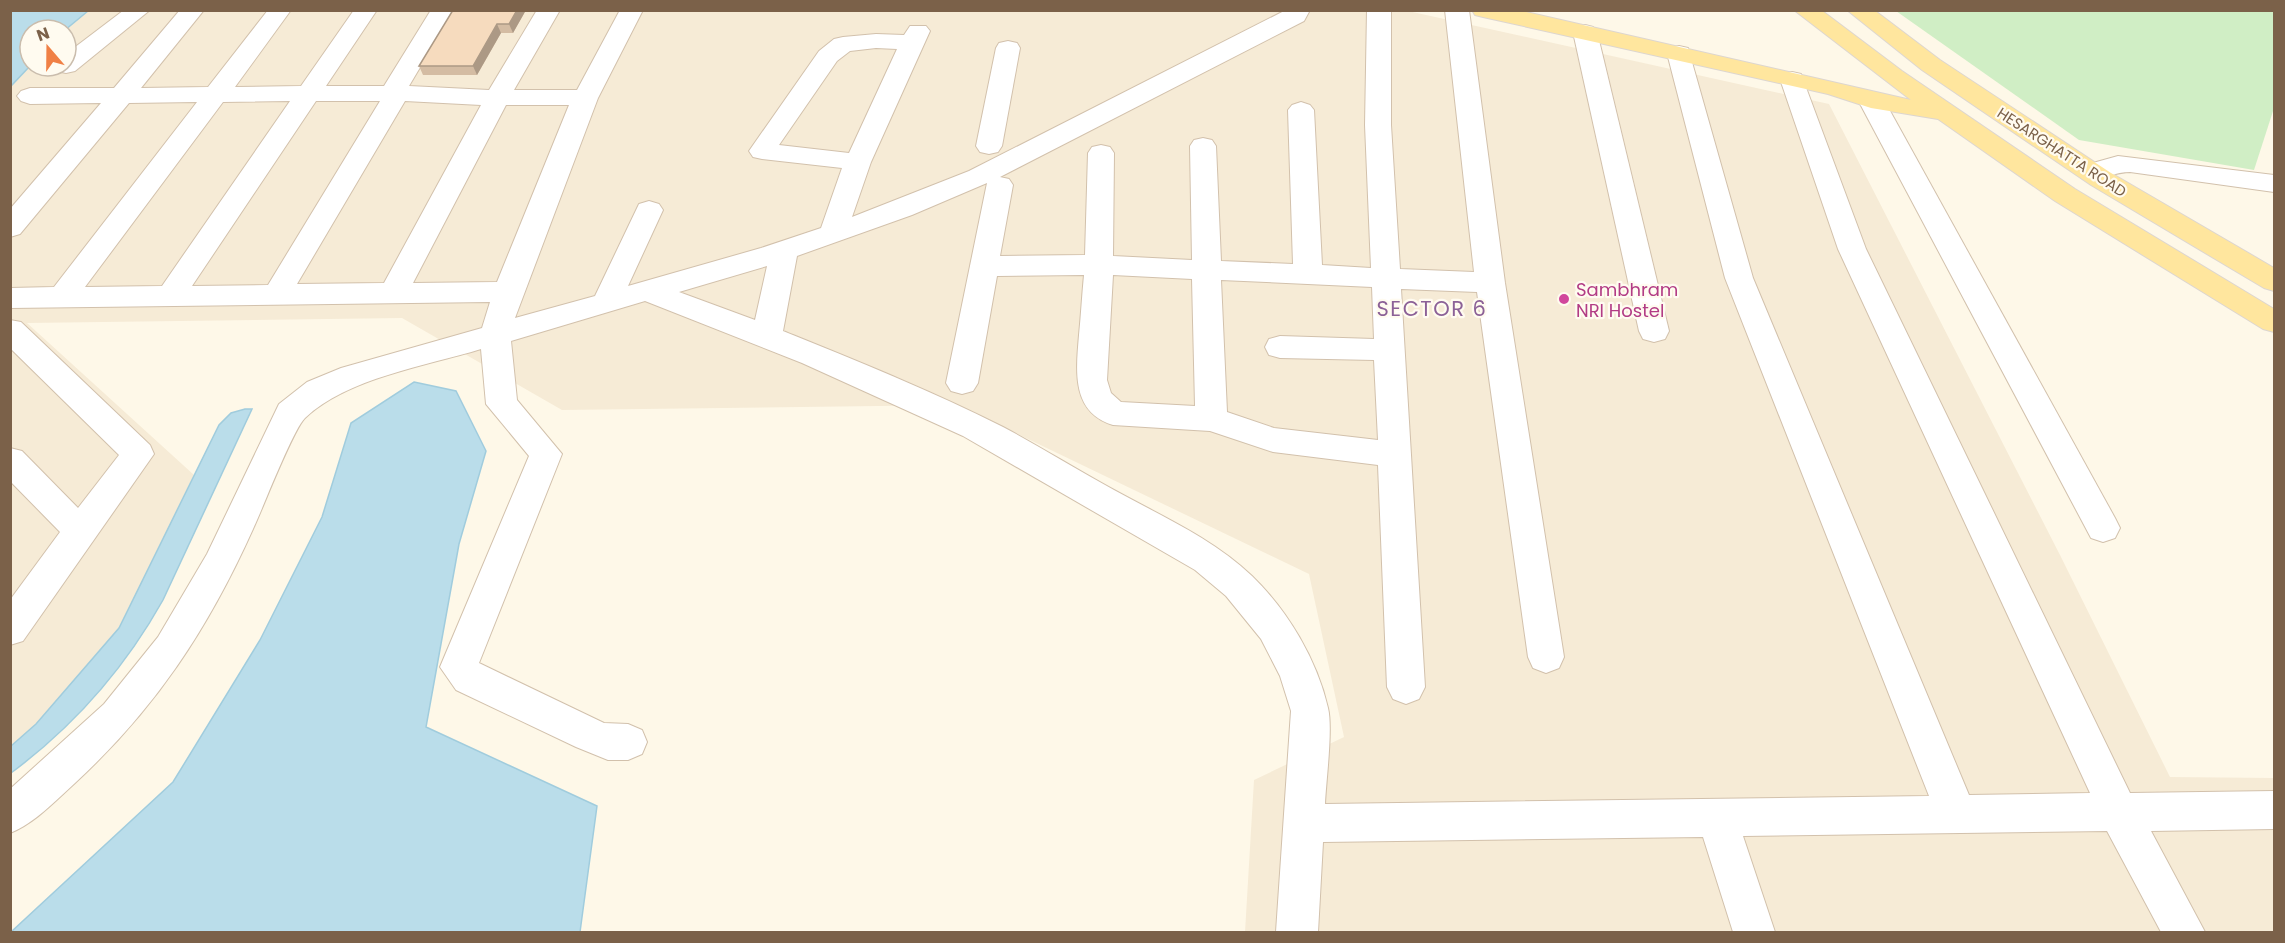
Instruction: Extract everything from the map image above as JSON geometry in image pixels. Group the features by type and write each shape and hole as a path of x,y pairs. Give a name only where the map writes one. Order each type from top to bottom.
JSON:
{"main road":[{"name":"HESARGHATTA ROAD","path":"1483,10 1792,79 1872,100 1947,114"},
{"name":"HESARGHATTA ROAD","path":"1805,10 1947,114 2065,195 2274,322"},
{"name":"HESARGHATTA ROAD","path":"1858,10 1931,65 2091,172 2274,281"}],"street":[{"path":"78,57 139,10"},
{"path":"10,228 193,10"},
{"path":"62,297 280,10"},
{"path":"170,296 366,10"},
{"path":"397,93 394,90 443,10"},
{"path":"393,293 496,98 549,10"},
{"path":"628,742 608,742 591,735 469,678 459,667 542,470 546,454 502,404 495,334 508,292 585,98 632,10"},
{"path":"10,814 87,747 120,712 170,650 202,597 290,412 308,397 341,380 832,235 978,177 1296,16 1298,10"},
{"path":"1379,10 1378,125 1406,687"},
{"path":"1457,10 1490,283 1546,657"},
{"path":"1585,32 1654,331"},
{"path":"832,235 858,162 915,37 843,44 828,56 750,150 858,162"},
{"path":"989,146 1008,48"},
{"path":"1679,53 1739,278 1957,815"},
{"path":"52,78 24,103 122,96 397,93 496,98 585,98"},
{"path":"1792,79 1852,249 2119,813 2184,933"},
{"path":"276,295 397,93"},
{"path":"1872,100 2103,528"},
{"path":"1301,110 1308,272"},
{"path":"1203,146 1211,419"},
{"path":"1101,153 1100,265 1091,380 1097,399 1113,413 1211,419 1273,440 1394,454"},
{"path":"2091,172 2118,164 2130,164 2274,184"},
{"path":"962,383 999,185"},
{"path":"606,303 649,210"},
{"path":"767,335 784,251"},
{"path":"983,266 1100,265 1207,268 1490,283"},
{"path":"647,291 767,335 975,428 1197,553 1239,585 1274,626 1289,652 1310,711 1297,933"},
{"path":"10,298 508,292"},
{"path":"10,330 138,454 10,630"},
{"path":"1280,347 1390,350"},
{"path":"10,460 80,531"},
{"path":"1303,823 2274,810"},
{"path":"1717,818 1754,933"}],"shaded area":[{"path":"87,11 1408,11 1829,104 2060,555 2170,777 2274,778 2274,932 1245,932 1254,780 1344,737 1309,574 957,405 562,410 402,318 27,323 194,475 119,628 36,724 11,746 11,86 19,78 78,78 78,19"}],"green space":[{"path":"1896,11 2274,11 2274,108 2254,170 2079,140"}],"water":[{"path":"11,10 88,10 78,19 18,18 19,78 11,86"},
{"path":"414,382 456,391 486,451 459,544 426,727 597,806 580,932 11,932 173,782 260,640 322,517 351,423"},
{"path":"252,409 163,600 148,625 96,695 56,736 11,773 11,746 36,724 119,628 219,425 231,413"}],"building":[{"path":"453,10 517,10 509,24 497,24 473,66 419,66"}],"place":[{"name":"Sambhram NRI Hostel","path":"1564,299"}],"district":[{"name":"SECTOR 6","path":"1432,308"}]}
